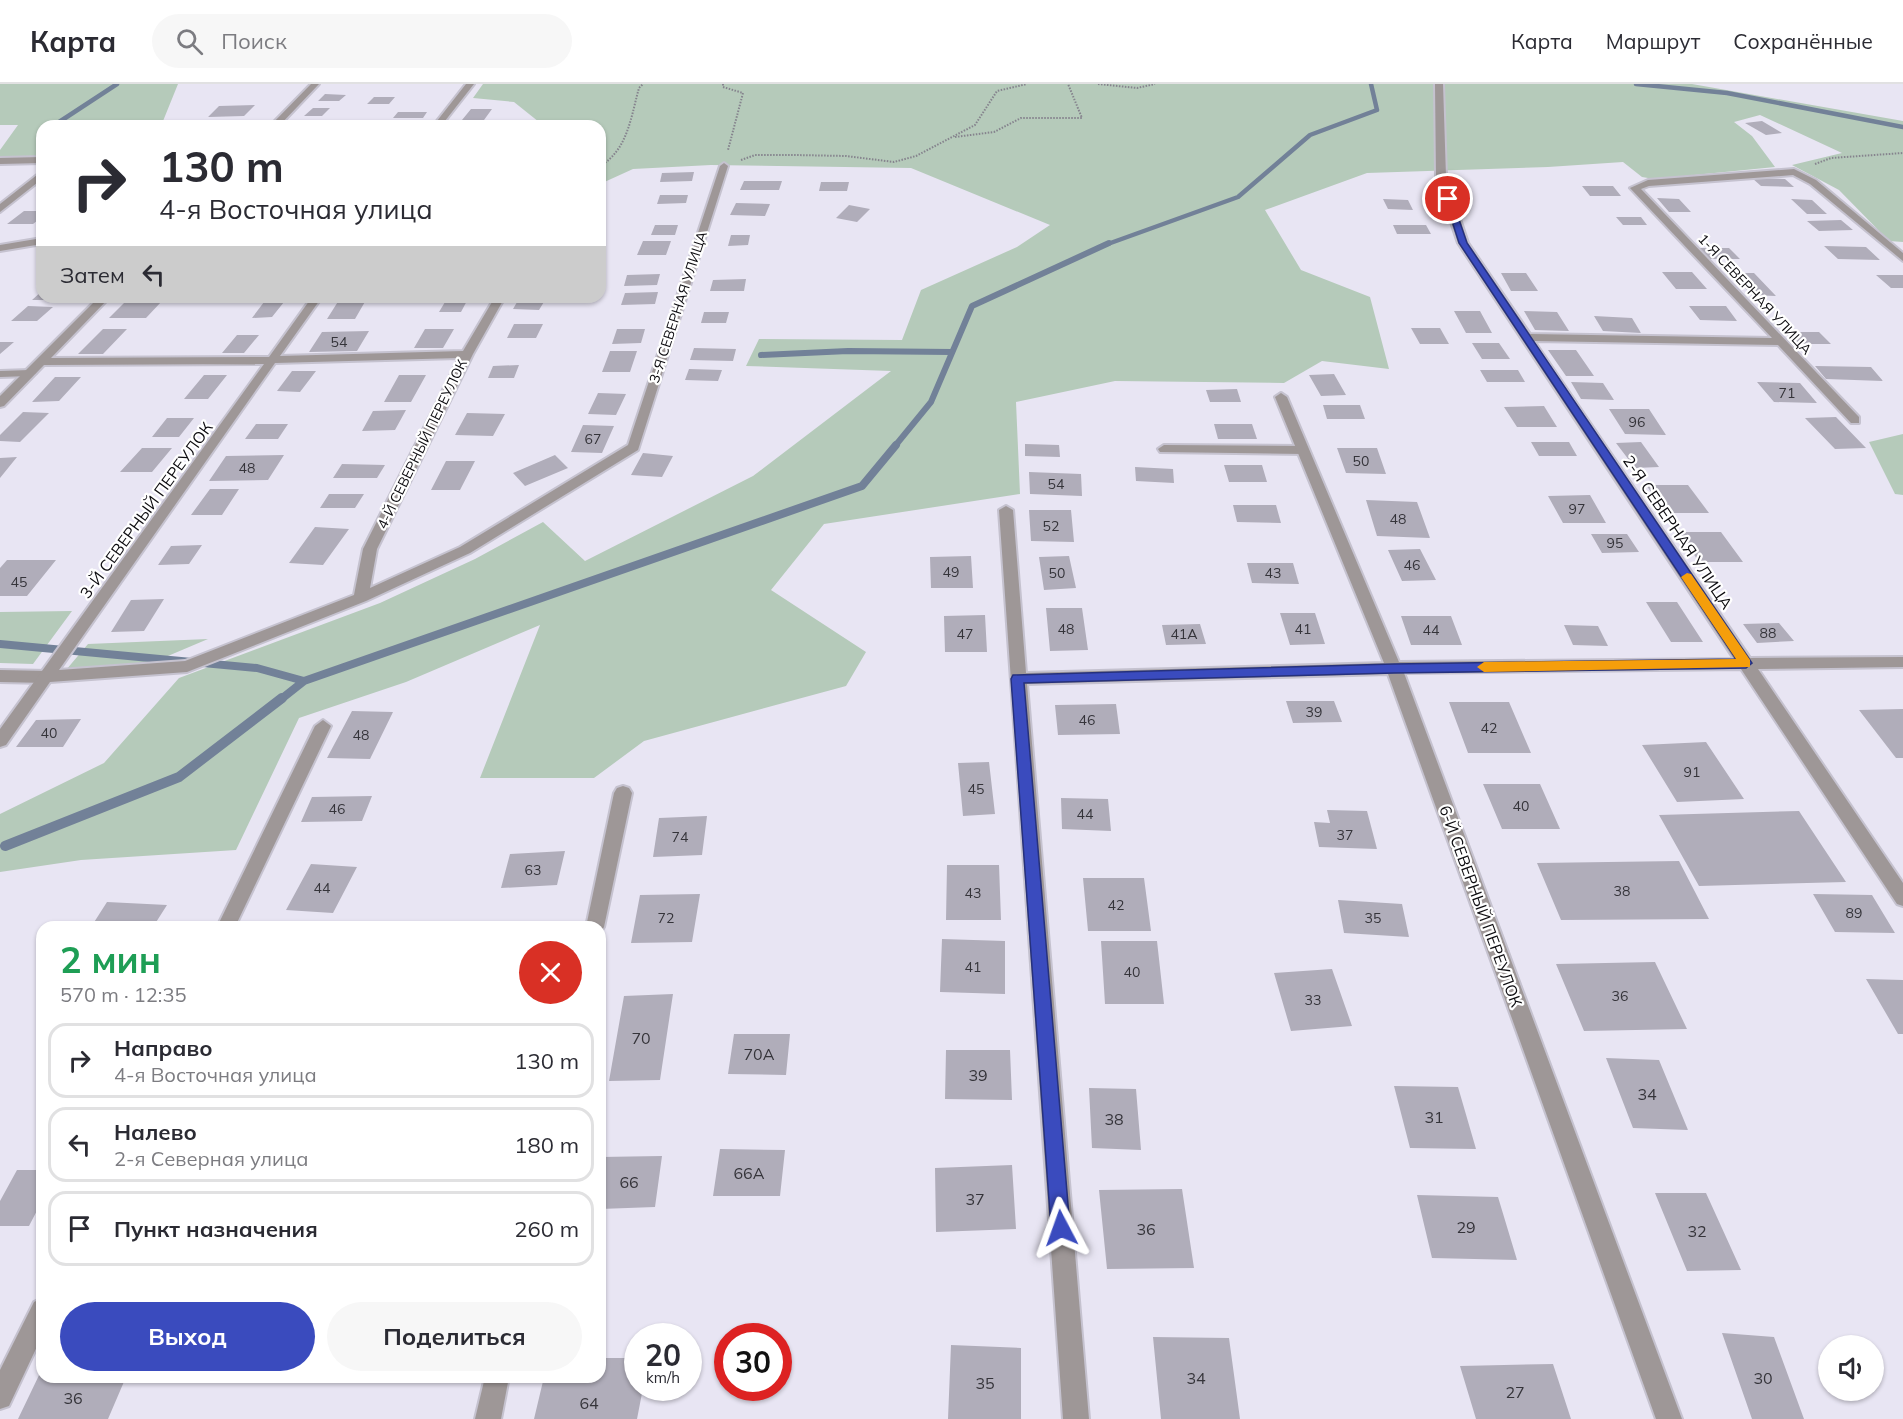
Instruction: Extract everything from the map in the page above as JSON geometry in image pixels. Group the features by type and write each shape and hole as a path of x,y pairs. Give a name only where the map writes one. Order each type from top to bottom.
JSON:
{"street":[{"path":"280,120 315,84"},
{"path":"442,120 470,84"},
{"name":"2-Я СЕВЕРНАЯ УЛИЦА","path":"1439,84 1441,177 1463,243 1903,898"},
{"path":"0,161 36,160"},
{"name":"3-Я СЕВЕРНАЯ УЛИЦА","path":"362,598 465,550 633,447 724,166"},
{"path":"1794,171 1813,182 1903,258"},
{"name":"1-Я СЕВЕРНАЯ УЛИЦА","path":"1794,171 1648,183 1635,188 1778,342 1855,420"},
{"path":"0,209 36,179"},
{"path":"0,248 36,242"},
{"path":"0,403 99,303"},
{"name":"3-Й СЕВЕРНЫЙ ПЕРЕУЛОК","path":"0,741 313,303"},
{"name":"4-Й СЕВЕРНЫЙ ПЕРЕУЛОК","path":"362,598 370,549 467,354 497,303"},
{"path":"1524,337 1778,342"},
{"path":"41,362 274,360 467,354"},
{"path":"0,374 30,373"},
{"name":"6-Й СЕВЕРНЫЙ ПЕРЕУЛОК","path":"1281,397 1394,668 1669,1419"},
{"path":"1164,449 1303,450"},
{"path":"1006,510 1017,679 1076,1419"},
{"path":"0,676 47,677 187,666 362,598"},
{"path":"1017,679 1394,668 1903,662"},
{"path":"229,921 323,726"},
{"path":"595,921 624,793"},
{"path":"0,1397 36,1322"},
{"path":"488,1419 496,1383"}],"path":[{"path":"606,164 621,148 639,88 643,84"},
{"path":"723,84 723,87 744,93 724,166"},
{"path":"724,166 755,155 846,156 894,162 916,156 975,125 997,92 1027,84"},
{"path":"952,137 994,132 1021,118 1082,118 1068,84"},
{"path":"1098,84 1137,88 1155,84"},
{"path":"1794,171 1831,158 1903,153"}],"green space":[{"path":"0,84 178,84 163,120 36,120 36,157 0,158 0,150 18,125 0,125"},
{"path":"483,84 1692,84 1903,121 1903,242 1889,241 1839,190 1792,165 1842,153 1760,115 1734,122 1752,136 1775,167 1654,179 1642,177 1623,162 1367,173 1265,210 1301,270 1370,297 1389,369 1322,361 1284,383 1115,381 1016,402 1020,494 824,524 771,590 866,652 846,686 644,741 594,778 480,778 540,625 406,682 299,718 236,850 81,860 0,872 0,814 104,763 179,678 380,603 475,559 543,522 585,561 753,476 891,371 746,366 759,339 902,340 921,290 1017,247 1050,225 911,168 711,165 633,169 606,181 606,120 536,120 514,102 473,98"},
{"path":"1903,434 1903,495 1895,494 1869,442"},
{"path":"72,611 33,664 0,663 0,612"},
{"path":"208,639 149,664 66,670 88,644"}],"building":[{"path":"325,94 346,95 339,101 318,101"},
{"path":"374,97 395,97 389,104 367,104"},
{"path":"255,105 244,116 208,117 219,106"},
{"path":"313,108 330,108 322,116 304,116"},
{"path":"471,109 492,109 484,120 462,120"},
{"path":"398,112 427,112 423,118 393,118"},
{"path":"1762,121 1782,133 1766,135 1745,123"},
{"path":"694,172 692,181 660,182 662,173"},
{"path":"1752,178 1785,179 1794,187 1761,186"},
{"path":"744,181 782,181 779,190 740,190"},
{"path":"821,182 849,182 847,191 819,191"},
{"path":"1582,186 1613,186 1621,196 1590,196"},
{"path":"660,195 688,195 686,203 657,204"},
{"path":"1657,198 1679,199 1691,212 1669,212"},
{"path":"1383,199 1408,200 1413,210 1388,209"},
{"path":"1791,199 1812,200 1827,214 1807,214"},
{"path":"736,203 770,204 765,216 730,215"},
{"path":"849,205 870,209 857,222 836,218"},
{"path":"24,211 36,211 36,222 33,224 7,224"},
{"path":"1616,217 1641,217 1647,225 1623,225"},
{"path":"1841,220 1853,230 1819,231 1807,221"},
{"path":"655,225 678,225 675,235 651,235"},
{"path":"1393,225 1426,225 1431,234 1397,234"},
{"path":"731,235 750,235 748,245 728,246"},
{"path":"643,241 671,241 666,255 637,255"},
{"path":"1824,246 1866,247 1880,260 1838,259"},
{"path":"1699,248 1729,248 1740,259 1710,259"},
{"path":"1662,272 1692,272 1707,289 1676,289"},
{"path":"1501,273 1526,273 1538,291 1511,291"},
{"path":"1730,273 1754,273 1776,296 1752,295"},
{"path":"660,274 657,285 624,286 627,275"},
{"path":"1876,275 1903,275 1903,288 1891,288"},
{"path":"746,279 744,291 710,291 713,280"},
{"path":"658,292 655,304 621,305 625,293"},
{"path":"124,303 160,303 146,318 109,318"},
{"path":"263,303 283,303 272,317 252,318"},
{"path":"337,303 364,303 355,319 327,319"},
{"path":"444,303 466,303 461,312 439,312"},
{"path":"516,303 543,303 539,310 513,309"},
{"path":"28,306 53,307 37,321 11,321"},
{"path":"1689,306 1726,306 1737,321 1700,320"},
{"path":"1454,311 1480,311 1492,333 1466,333"},
{"path":"1524,311 1557,312 1569,331 1535,330"},
{"path":"704,312 729,312 726,323 701,323"},
{"path":"1594,316 1632,318 1641,333 1603,331"},
{"path":"514,324 543,324 536,338 507,338"},
{"path":"1411,328 1440,328 1449,344 1420,344"},
{"path":"103,329 127,329 103,354 78,354"},
{"path":"425,329 454,329 443,348 414,348"},
{"path":"617,329 645,329 641,343 612,344"},
{"path":"369,331 357,351 309,352 322,332"},
{"path":"1784,332 1819,332 1831,344 1796,344"},
{"path":"237,335 259,335 244,353 222,353"},
{"path":"0,342 14,342 0,354"},
{"path":"1472,343 1499,343 1510,359 1482,359"},
{"path":"694,348 736,349 733,361 690,360"},
{"path":"1548,350 1576,350 1594,376 1566,376"},
{"path":"610,351 637,351 630,372 602,372"},
{"path":"519,365 514,378 488,378 493,366"},
{"path":"1815,366 1871,367 1883,381 1826,379"},
{"path":"689,369 722,370 718,381 685,380"},
{"path":"1480,370 1518,370 1525,382 1487,382"},
{"path":"292,371 316,371 300,392 277,391"},
{"path":"1334,374 1346,395 1321,396 1309,375"},
{"path":"204,375 227,375 208,399 184,399"},
{"path":"399,375 426,375 411,402 384,402"},
{"path":"55,377 81,377 59,401 32,402"},
{"path":"1571,382 1603,383 1614,400 1581,399"},
{"path":"1757,382 1800,383 1817,403 1774,402"},
{"path":"1237,389 1241,402 1210,402 1206,390"},
{"path":"598,393 626,394 616,415 588,414"},
{"path":"1323,405 1360,405 1365,419 1327,419"},
{"path":"1544,406 1557,427 1517,427 1504,407"},
{"path":"1609,409 1649,409 1666,435 1625,434"},
{"path":"406,410 395,430 362,431 373,411"},
{"path":"23,412 49,413 20,442 0,441 0,435"},
{"path":"467,413 505,414 493,436 455,435"},
{"path":"1836,417 1866,448 1835,449 1805,418"},
{"path":"167,418 194,418 179,437 152,437"},
{"path":"256,424 288,424 278,439 245,439"},
{"path":"1214,424 1252,424 1257,439 1218,439"},
{"path":"583,425 614,426 602,453 571,452"},
{"path":"1531,442 1569,442 1577,456 1539,456"},
{"path":"1641,442 1659,467 1635,468 1616,443"},
{"path":"1025,444 1059,445 1060,457 1025,456"},
{"path":"142,448 172,448 152,472 120,472"},
{"path":"1337,448 1377,448 1386,474 1346,473"},
{"path":"643,453 673,456 662,477 631,475"},
{"path":"284,455 268,480 209,481 226,456"},
{"path":"555,455 568,468 525,486 513,473"},
{"path":"17,457 0,478 0,458"},
{"path":"446,461 475,461 460,490 431,490"},
{"path":"342,464 385,465 377,478 333,478"},
{"path":"1224,465 1262,465 1267,482 1229,482"},
{"path":"1135,467 1173,469 1174,483 1136,481"},
{"path":"1029,472 1081,474 1082,496 1030,494"},
{"path":"1646,485 1688,485 1709,513 1666,513"},
{"path":"210,489 239,489 222,515 191,515"},
{"path":"329,494 364,494 355,508 320,508"},
{"path":"1590,495 1606,523 1563,523 1548,496"},
{"path":"1366,500 1417,502 1430,538 1377,536"},
{"path":"1233,505 1276,505 1281,523 1237,522"},
{"path":"1029,510 1071,510 1074,542 1031,541"},
{"path":"315,527 349,529 323,565 289,563"},
{"path":"1679,532 1721,532 1743,562 1699,562"},
{"path":"1591,534 1627,534 1639,552 1602,553"},
{"path":"202,545 189,564 158,565 171,546"},
{"path":"1420,549 1436,580 1402,581 1388,550"},
{"path":"971,556 973,588 931,588 930,557"},
{"path":"1069,556 1076,588 1044,590 1039,557"},
{"path":"7,560 56,560 27,596 0,596 0,568"},
{"path":"1247,563 1293,563 1299,584 1252,583"},
{"path":"164,599 144,631 111,632 131,600"},
{"path":"1646,602 1677,602 1703,642 1671,642"},
{"path":"1046,608 1082,608 1088,650 1050,651"},
{"path":"1280,613 1315,613 1325,644 1290,645"},
{"path":"985,615 987,652 945,652 944,616"},
{"path":"1401,616 1451,616 1462,645 1411,645"},
{"path":"1779,623 1794,641 1757,643 1743,624"},
{"path":"1200,624 1206,644 1166,645 1162,625"},
{"path":"1564,625 1598,626 1608,646 1573,645"},
{"path":"1286,701 1334,701 1342,722 1293,723"},
{"path":"1449,702 1509,702 1531,753 1468,753"},
{"path":"1116,704 1120,734 1058,735 1055,705"},
{"path":"1903,709 1903,758 1896,758 1859,710"},
{"path":"352,711 393,712 370,759 327,758"},
{"path":"81,719 63,747 16,747 36,720"},
{"path":"1706,742 1744,799 1677,802 1642,745"},
{"path":"989,762 995,814 963,816 958,763"},
{"path":"1483,784 1540,784 1560,829 1502,829"},
{"path":"372,796 362,821 301,822 312,797"},
{"path":"1061,798 1108,799 1111,831 1062,829"},
{"path":"1327,810 1367,811 1377,849 1319,847 1314,822 1330,823"},
{"path":"1799,811 1846,882 1699,886 1659,815"},
{"path":"707,816 702,855 653,857 659,818"},
{"path":"565,851 557,885 501,888 510,854"},
{"path":"1679,861 1709,919 1561,920 1537,863"},
{"path":"311,864 357,867 333,913 286,910"},
{"path":"947,865 999,865 1001,920 946,920"},
{"path":"1083,878 1144,878 1151,931 1088,931"},
{"path":"700,894 692,942 631,943 640,895"},
{"path":"1813,894 1872,895 1895,933 1835,932"},
{"path":"1338,900 1402,904 1409,937 1344,933"},
{"path":"107,902 167,905 157,921 95,921"},
{"path":"942,939 1005,941 1005,994 940,992"},
{"path":"1101,941 1157,941 1164,1004 1105,1004"},
{"path":"1655,962 1687,1029 1584,1031 1556,964"},
{"path":"1332,969 1352,1026 1291,1031 1274,973"},
{"path":"1866,979 1903,980 1903,1034 1898,1034"},
{"path":"673,994 660,1080 609,1081 624,996"},
{"path":"734,1034 790,1034 786,1075 728,1074"},
{"path":"946,1050 1010,1050 1012,1100 945,1099"},
{"path":"1606,1058 1659,1060 1688,1130 1633,1128"},
{"path":"1394,1086 1458,1087 1476,1149 1410,1148"},
{"path":"1089,1088 1136,1089 1141,1150 1092,1148"},
{"path":"720,1149 785,1150 780,1196 713,1196"},
{"path":"662,1156 655,1207 606,1209 606,1157"},
{"path":"1012,1165 1016,1229 936,1232 935,1168"},
{"path":"17,1170 36,1170 36,1213 29,1226 0,1226 0,1201"},
{"path":"1182,1189 1194,1268 1107,1269 1099,1190"},
{"path":"1655,1193 1706,1193 1741,1270 1687,1271"},
{"path":"1417,1195 1498,1197 1517,1260 1432,1258"},
{"path":"1722,1333 1774,1337 1804,1419 1752,1419"},
{"path":"1153,1337 1229,1338 1240,1419 1161,1419"},
{"path":"951,1345 1021,1348 1021,1419 948,1419"},
{"path":"606,1358 624,1358 624,1401 640,1401 637,1419 534,1419 543,1383 606,1383"},
{"path":"1553,1364 1571,1419 1476,1419 1460,1366"},
{"path":"36,1382 123,1383 108,1419 18,1419"}],"waterway":[{"path":"62,120 117,84"},
{"path":"1105,245 1238,197 1310,135 1377,110 1371,84"},
{"path":"1636,84 1727,93 1903,127"},
{"path":"895,446 931,402 972,306 1109,243"},
{"path":"761,355 848,351 952,352"},
{"path":"304,681 862,486 896,445"},
{"path":"0,644 257,668 304,681"},
{"path":"280,700 304,681"},
{"path":"5,846 179,777 282,698"}],"slow traffic":[{"path":"1484,667 1746,663 1687,577"}],"route":[{"path":"1061,1228 1017,679 1394,668 1746,663 1463,243 1448,199"}]}
